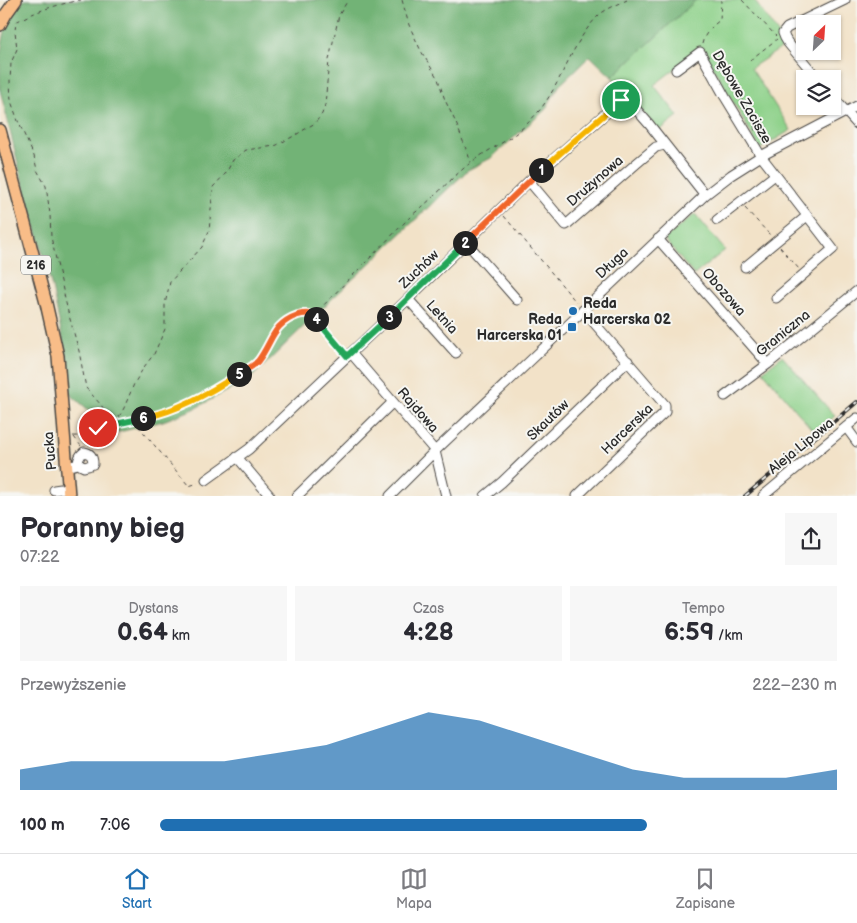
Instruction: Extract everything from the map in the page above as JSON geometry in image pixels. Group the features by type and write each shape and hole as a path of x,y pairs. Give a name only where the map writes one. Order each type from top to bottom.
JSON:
{"main road":[{"path":"0,13 8,0"},
{"path":"0,25 16,0"},
{"name":"216","path":"0,130 46,303 58,356 60,403"},
{"name":"216","path":"0,153 42,313 60,403"},
{"name":"Pucka","path":"60,403 69,492"}],"street":[{"path":"810,70 788,43 783,33 787,28 845,0"},
{"name":"Dębowe Zacisze","path":"676,70 700,52 761,156 832,249 804,274"},
{"name":"Zuchów","path":"206,480 249,449 408,299 498,210 621,100 627,100 649,124 705,195"},
{"path":"841,106 857,124"},
{"name":"Długa","path":"390,496 705,195 761,156 857,106"},
{"name":"Drużynowa","path":"529,181 566,225 656,147 665,145"},
{"path":"717,220 775,175"},
{"path":"745,267 807,216"},
{"name":"Obozowa","path":"658,239 768,364"},
{"path":"466,242 517,300"},
{"path":"776,298 804,274"},
{"name":"Graniczna","path":"725,396 768,364 857,291"},
{"name":"Letnia","path":"408,299 456,353"},
{"name":"Harcerska","path":"577,496 665,412 665,405 583,310"},
{"name":"Rajdowa","path":"349,355 435,451 446,496"},
{"name":"Skautów","path":"485,496 628,361"},
{"path":"297,496 393,402"},
{"name":"Aleja Lipowa","path":"763,496 857,418"},
{"path":"846,427 857,442"},
{"path":"66,467 78,464 84,467 93,464 91,454 84,452 78,464"},
{"path":"237,457 270,496"},
{"path":"54,490 69,492"}],"path":[{"path":"81,0 44,10 16,22 17,49 11,63 11,101 34,156 37,170 46,186 51,237 68,312 80,351 86,388 102,406 106,426"},
{"path":"115,424 137,378 154,354 165,329 165,304 170,282 202,247 210,231 213,187 226,173 234,160 246,150 275,146 314,123 322,114 325,104 329,60 339,15 348,0"},
{"path":"402,0 409,25 421,51 438,79 471,163"},
{"path":"313,316 412,215 471,163 521,130 539,110 557,84 578,44 589,28 601,14 627,0"},
{"path":"700,52 702,41 712,27 720,20 720,0"},
{"path":"742,0 778,39 750,60"},
{"path":"731,85 748,110 755,127 755,147"},
{"path":"740,202 804,274"},
{"path":"498,210 583,310"},
{"path":"84,452 74,436 92,435 98,428 158,415 196,399 254,365 274,332 286,320 304,313 313,316 349,355"},
{"path":"133,420 189,486 206,480"},
{"path":"82,436 87,423 91,422 98,428"}],"green space":[{"path":"24,0 696,0 612,77 590,56 559,86 545,110 491,158 468,170 253,376 194,409 163,421 115,433 69,393 65,351 52,287 21,176 0,90 0,57 6,26"},
{"path":"696,0 754,0 786,45 751,68 791,130 760,149 702,48 654,85 678,116 659,131 612,77"},
{"path":"695,214 725,250 694,275 664,239"},
{"path":"782,356 835,416 815,433 763,371"}],"railway":[{"path":"745,496 857,402"}],"place":[{"name":"Reda Harcerska 02","path":"573,311"},
{"name":"Reda Harcerska 01","path":"572,327"}],"route":[{"path":"98,428 158,415 196,399 222,385 254,365 279,326 286,320 304,313 313,316 347,356 529,181 621,100"}]}
